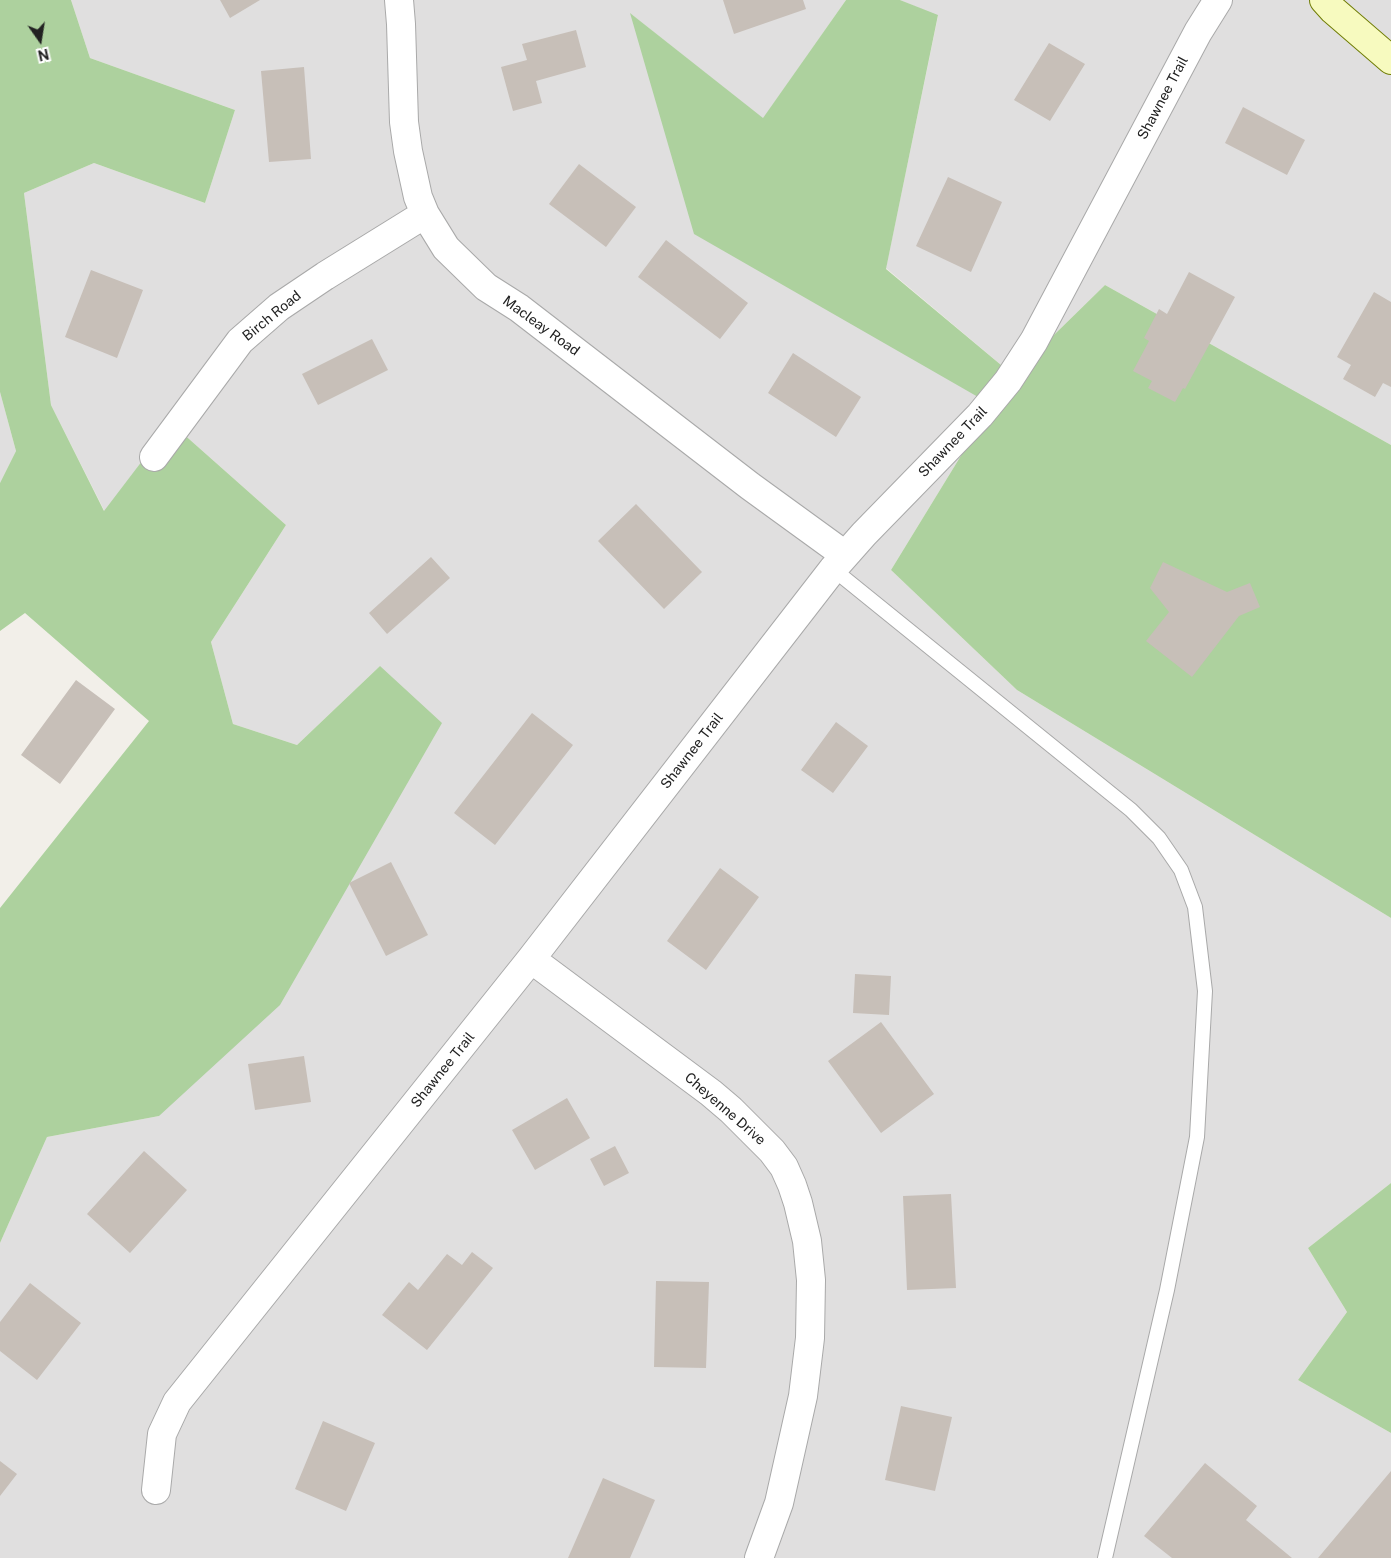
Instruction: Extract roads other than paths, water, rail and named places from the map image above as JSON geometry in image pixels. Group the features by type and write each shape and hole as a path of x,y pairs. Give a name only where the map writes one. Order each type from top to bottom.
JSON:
{"street":[{"name":"Macleay Road","path":"399,0 405,132 413,179 425,214 446,248 486,287 518,308 750,486 839,562"},
{"name":"Shawnee Trail","path":"156,1490 162,1434 177,1402 531,959 839,562 980,415 1008,381 1034,341 1198,32 1218,0"},
{"path":"1324,0 1391,60"},
{"name":"Birch Road","path":"154,457 240,341 279,307 425,214"},
{"name":"Cheyenne Drive","path":"531,959 731,1110 772,1151 784,1167 792,1184 808,1251 811,1280 810,1338 803,1396 779,1503 760,1558"}],"lane":[{"path":"839,562 1131,810 1159,838 1181,870 1195,907 1205,991 1197,1137 1167,1290 1105,1558"}]}
